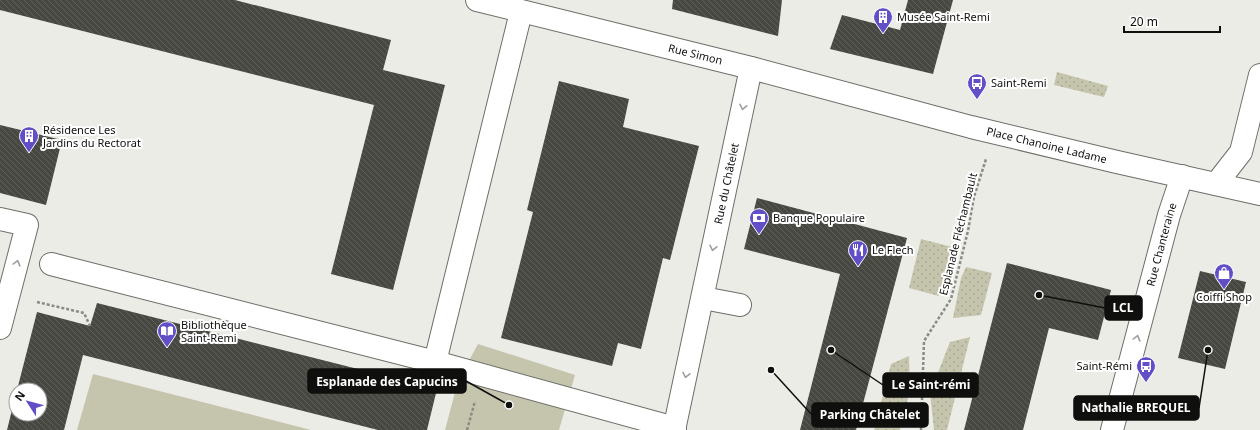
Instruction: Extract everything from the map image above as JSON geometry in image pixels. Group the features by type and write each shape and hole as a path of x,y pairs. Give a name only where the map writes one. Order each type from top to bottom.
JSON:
{"street":[{"name":"Rue Simon","path":"477,0 751,68 913,112"},
{"path":"435,362 521,12"},
{"name":"Rue du Châtelet","path":"675,429 751,68"},
{"path":"1216,184 1241,152 1260,75"},
{"name":"Place Chanoine Ladame","path":"913,112 1117,162 1260,194"},
{"name":"Rue Chanteraine","path":"1112,430 1169,214 1182,176"},
{"path":"0,219 27,225 4,299 0,328"},
{"path":"51,264 435,362 675,429"},
{"path":"702,298 740,305"}],"path":[{"name":"Esplanade Fléchambault","path":"921,430 924,340 951,299 968,231 974,197 996,133"},
{"path":"37,302 84,312 90,326"}],"green space":[{"path":"1057,72 1108,86 1104,97 1054,85"},
{"path":"921,239 956,248 945,287 939,296 909,288"},
{"path":"966,267 992,273 981,315 953,318 961,278"},
{"path":"970,337 947,430 934,430 930,393 950,342"},
{"path":"478,344 575,375 559,430 445,430 458,381"},
{"path":"909,356 910,390 900,430 874,430 891,364"},
{"path":"93,374 311,430 77,430"}],"building":[{"path":"0,0 235,0 391,40 383,70 445,85 393,290 331,274 374,105 0,10"},
{"path":"673,0 782,0 778,36 672,9"},
{"name":"Musée Saint-Remi","path":"908,0 953,0 933,74 830,49 842,15 900,30"},
{"path":"559,81 629,99 623,127 699,146 670,260 663,258 641,349 618,343 612,366 501,338 533,212 527,210"},
{"name":"Résidence Les Jardins du Rectorat","path":"0,125 62,140 46,205 0,193"},
{"path":"757,198 907,238 856,430 800,430 840,274 744,249"},
{"path":"1007,263 1111,290 1098,340 1049,328 1023,430 964,430"},
{"path":"1200,271 1246,282 1225,369 1178,358"},
{"path":"97,303 437,389 427,430 378,430 83,355 64,430 7,430 9,422 48,422 48,382 19,382 37,312 90,326"}],"place":[{"name":"Musée Saint-Remi","path":"883,34"},
{"name":"Saint-Remi","path":"977,100"},
{"name":"Résidence Les Jardins du Rectorat","path":"29,153"},
{"name":"Banque Populaire","path":"759,235"},
{"name":"Le Flech","path":"858,267"},
{"name":"Coiffi Shop","path":"1224,290"},
{"name":"LCL","path":"1039,295"},
{"name":"Bibliothèque Saint-Remi","path":"167,348"},
{"name":"Le Saint-rémi","path":"831,350"},
{"name":"Nathalie BREQUEL","path":"1208,350"},
{"name":"Parking Châtelet","path":"771,370"},
{"name":"Saint-Rémi","path":"1146,383"},
{"name":"Esplanade des Capucins","path":"509,405"}]}
